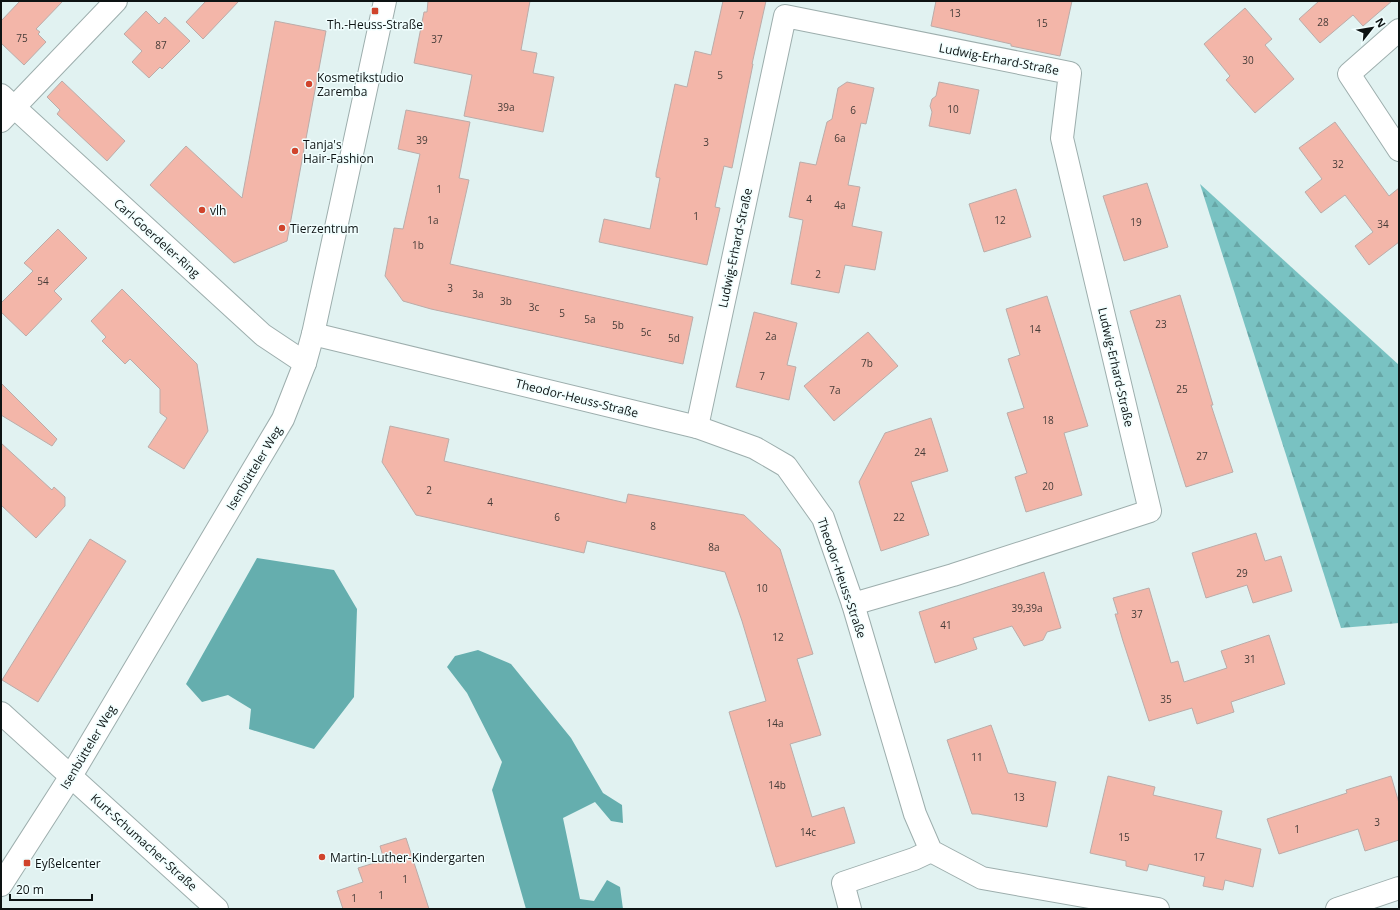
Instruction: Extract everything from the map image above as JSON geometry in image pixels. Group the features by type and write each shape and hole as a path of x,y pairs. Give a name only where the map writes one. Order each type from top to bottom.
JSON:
{"street":[{"name":"Carl-Goerdeler-Ring","path":"116,1 5,108 263,335 305,363"},
{"name":"Isenbütteler Weg","path":"1,885 71,776 283,419 305,363 313,334 385,1"},
{"name":"Ludwig-Erhard-Straße","path":"697,427 785,16 1070,73 1062,138 1150,511 953,575 853,604"},
{"path":"1399,30 1349,74 1399,150"},
{"name":"Theodor-Heuss-Straße","path":"313,334 697,427 755,448 786,466 823,518 853,604 914,814 931,852"},
{"name":"Kurt-Schumacher-Straße","path":"1,713 217,909"},
{"path":"850,909 843,883 931,852 982,878 1158,909"},
{"path":"1337,909 1399,888"}],"green space":[{"path":"1200,184 1399,365 1399,623 1341,628"}],"shaded area":[{"path":"257,558 334,570 357,609 354,697 314,749 249,729 251,709 228,695 202,702 186,684"},
{"path":"478,650 511,664 571,738 603,793 622,805 623,823 611,821 595,802 563,818 580,899 594,901 607,880 620,887 623,909 526,909 492,790 502,762 467,693 447,667 455,656"}],"building":[{"path":"20,1 63,1 36,29 40,32 38,34 46,42 24,65 1,43 1,21"},
{"path":"206,1 239,1 203,39 186,22"},
{"path":"428,1 530,1 521,50 537,53 533,73 554,77 543,132 464,116 472,75 414,63 424,12 427,12"},
{"path":"723,1 766,1 732,168 724,166 715,207 720,208 707,265 599,242 604,219 650,229 660,178 656,177 656,173 675,84 687,87 695,51 711,55"},
{"path":"936,1 1072,1 1060,56 1011,46 1011,44 931,26"},
{"path":"1319,1 1392,1 1363,26 1353,15 1320,43 1299,19"},
{"path":"1245,8 1272,39 1265,45 1294,79 1255,113 1226,80 1230,76 1204,44"},
{"path":"146,11 159,24 165,17 190,41 162,69 160,67 149,78 132,62 142,51 124,34"},
{"path":"275,21 326,31 287,241 234,263 150,185 186,146 242,198"},
{"path":"62,81 125,141 107,161 57,114 60,110 47,97"},
{"path":"847,82 874,88 866,124 861,123 848,185 860,187 852,226 882,232 875,270 845,265 839,293 791,284 803,220 789,217 800,162 816,165 827,122 832,119 838,88"},
{"path":"939,82 979,90 970,134 929,126 932,112 930,106 932,99 936,96"},
{"path":"406,110 470,122 459,178 469,180 450,264 693,317 683,364 431,309 403,301 385,276 394,228 403,229 420,154 398,149"},
{"path":"1335,122 1389,196 1399,188 1399,242 1369,265 1355,246 1373,232 1345,195 1321,213 1305,192 1322,179 1299,148"},
{"path":"1147,183 1168,247 1124,261 1103,196"},
{"path":"1016,189 1031,237 984,252 969,204"},
{"path":"58,229 87,258 54,291 62,299 26,336 1,312 1,303 33,271 24,263"},
{"path":"122,289 197,364 208,431 184,469 148,447 167,418 160,413 160,389 130,359 125,364 102,341 106,337 91,321"},
{"path":"1180,295 1213,405 1211,405 1233,472 1186,487 1130,311"},
{"path":"1047,296 1088,426 1064,433 1082,495 1026,512 1015,477 1027,473 1007,413 1024,408 1008,359 1020,355 1006,309"},
{"path":"754,312 797,323 787,365 796,367 789,400 736,387"},
{"path":"868,332 898,366 834,421 804,386"},
{"path":"1,383 57,439 52,446 1,415"},
{"path":"931,418 948,471 911,482 929,535 881,551 859,482 885,433"},
{"path":"390,426 449,439 444,461 626,503 628,494 744,515 780,549 813,654 797,659 821,735 790,744 812,817 844,807 855,843 776,867 729,712 766,701 742,621 725,572 587,541 584,553 416,515 382,462"},
{"path":"1,443 52,490 54,487 65,497 65,506 36,538 1,505"},
{"path":"1256,533 1265,561 1281,556 1292,591 1253,603 1247,585 1206,598 1192,553"},
{"path":"90,539 126,561 38,702 2,680"},
{"path":"1044,572 1061,628 1047,632 1043,640 1024,646 1012,626 973,638 977,649 935,663 919,612"},
{"path":"1149,588 1171,663 1178,661 1184,682 1227,668 1221,651 1269,635 1285,684 1231,702 1234,712 1197,724 1192,708 1149,721 1115,614 1118,614 1113,598"},
{"path":"991,725 1008,773 1056,782 1047,827 972,814 947,740"},
{"path":"1108,776 1155,787 1153,795 1222,811 1216,838 1261,849 1253,887 1225,880 1223,890 1203,886 1205,877 1149,864 1147,871 1126,866 1126,861 1090,853"},
{"path":"1391,776 1399,803 1399,840 1365,851 1358,829 1279,854 1267,819 1347,793 1346,790"},
{"path":"406,838 429,909 343,909 337,891 363,882 358,868 384,860 380,846"}],"place":[{"name":"Th.-Heuss-Straße","path":"375,11"},
{"name":"Kosmetikstudio Zaremba","path":"309,84"},
{"name":"Tanja's Hair-Fashion","path":"295,151"},
{"name":"vlh","path":"202,210"},
{"name":"Tierzentrum","path":"282,228"},
{"name":"Martin-Luther-Kindergarten","path":"322,857"},
{"name":"Eyßelcenter","path":"27,863"}]}
